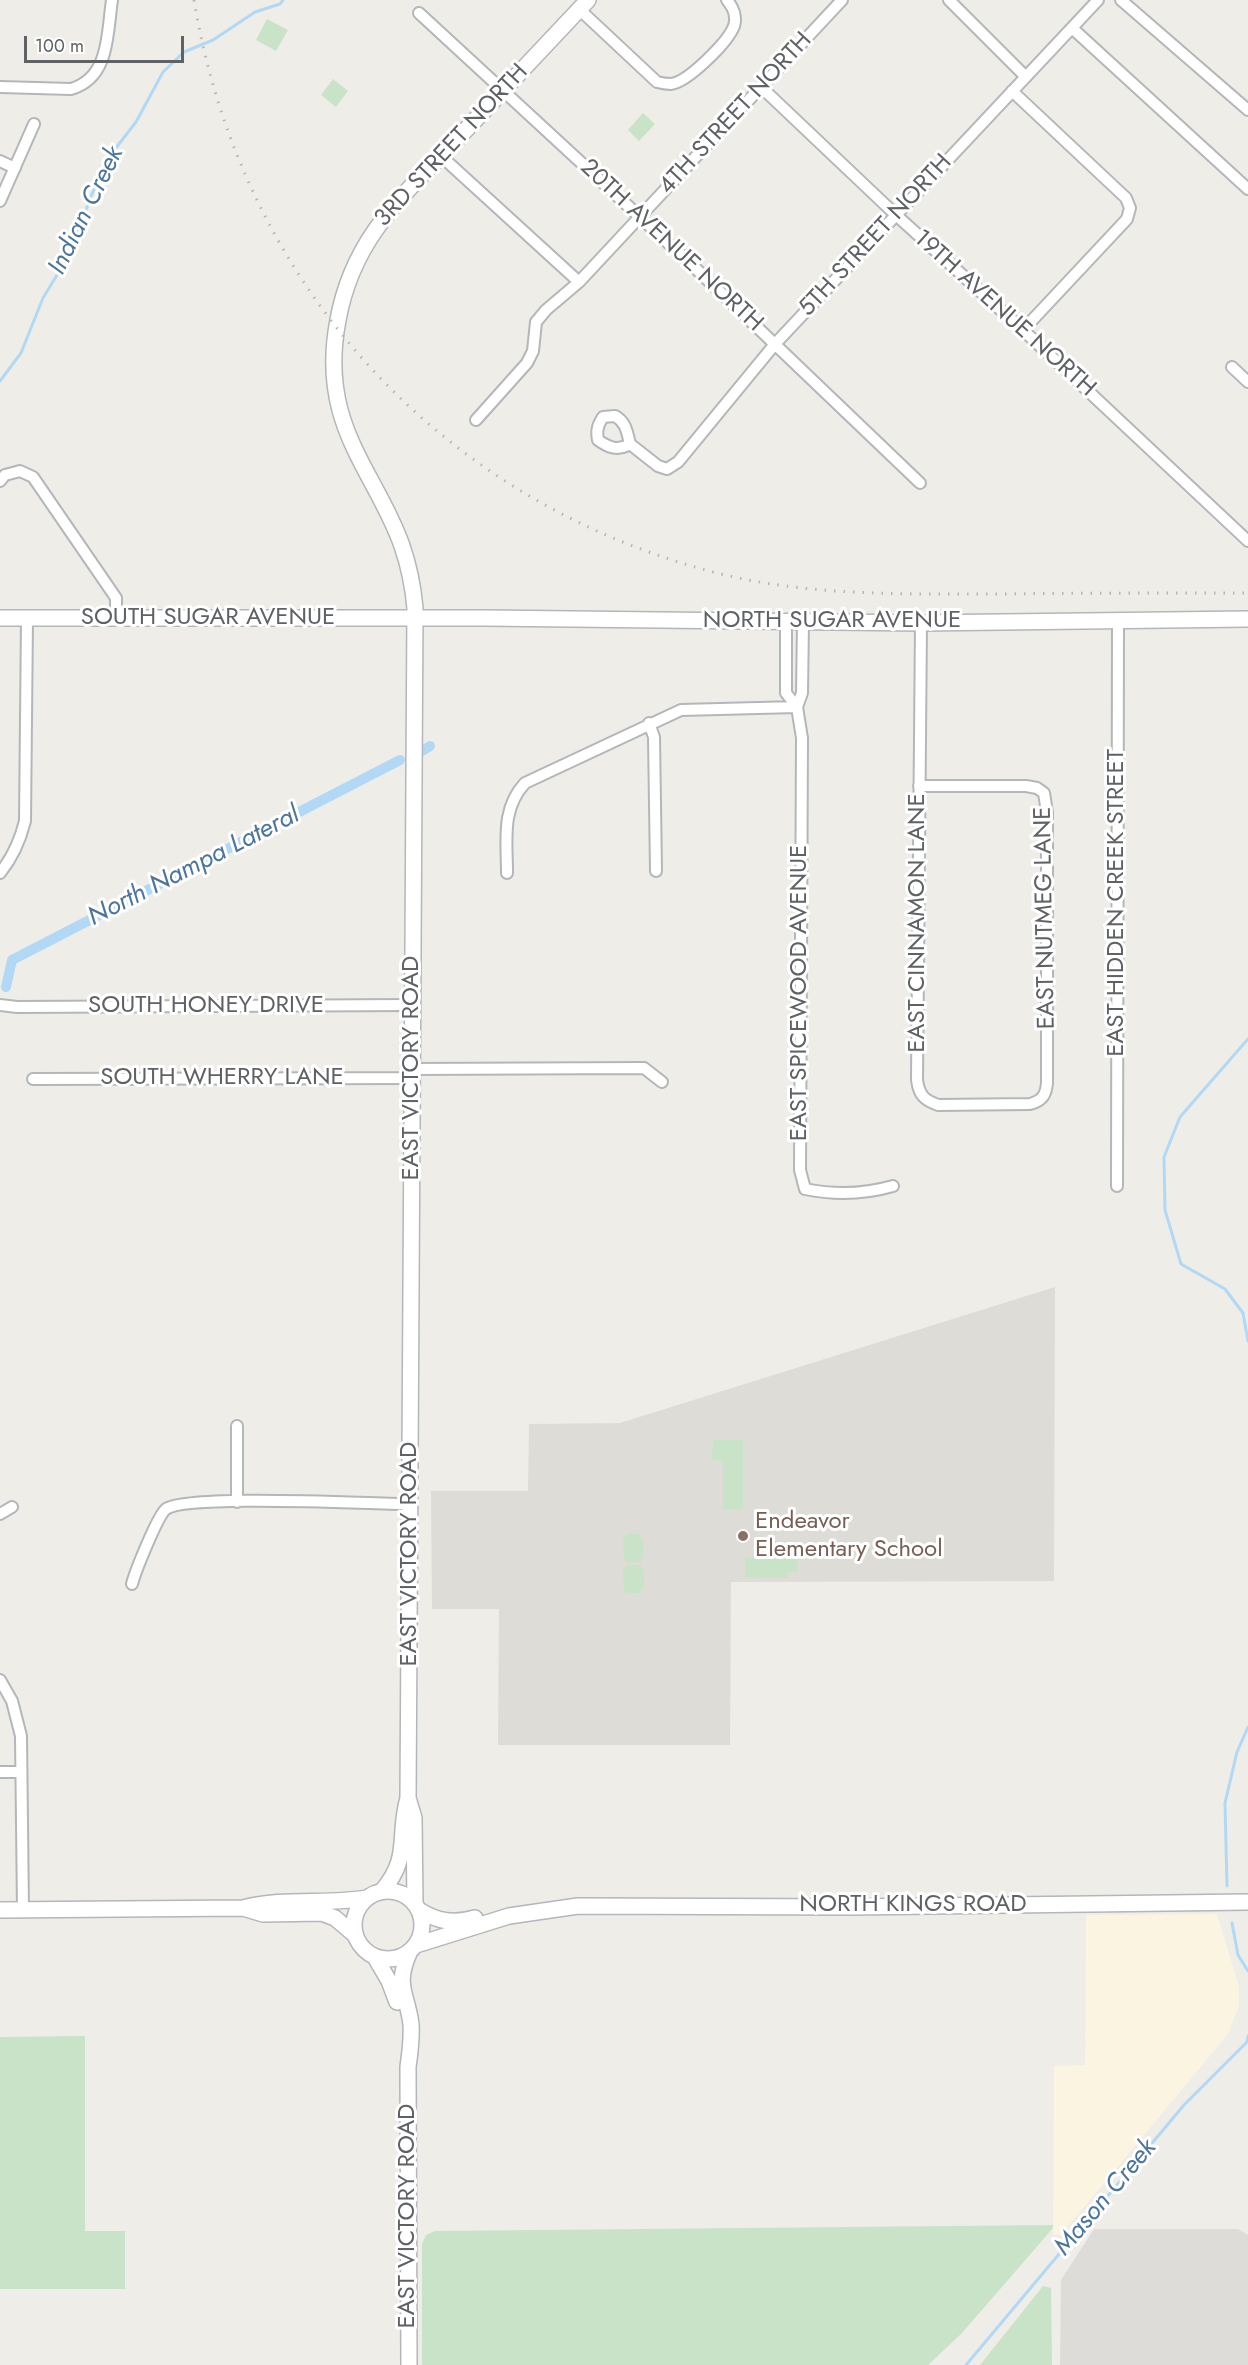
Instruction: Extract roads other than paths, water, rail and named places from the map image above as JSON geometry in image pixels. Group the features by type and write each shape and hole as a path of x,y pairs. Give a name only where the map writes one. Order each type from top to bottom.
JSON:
{"street":[{"path":"0,87 71,89 91,79 99,70 103,59 112,0"},
{"path":"584,5 657,82 671,84 692,73 723,43 734,27 735,17 730,3 726,0"},
{"name":"4TH STREET NORTH","path":"476,420 527,363 533,351 536,322 546,310 579,282 842,0"},
{"path":"949,0 1026,77"},
{"name":"5TH STREET NORTH","path":"630,444 658,466 667,469 678,462 775,344 1098,0"},
{"path":"1120,0 1248,110"},
{"name":"3RD STREET NORTH","path":"333,355 340,308 352,268 366,242 396,202 584,5"},
{"name":"20TH AVENUE NORTH","path":"419,13 640,216 920,483"},
{"path":"1072,28 1248,189"},
{"name":"19TH AVENUE NORTH","path":"761,87 1248,541"},
{"path":"1012,91 1126,198 1130,208 1127,219 1023,330"},
{"path":"0,201 34,124"},
{"path":"441,156 579,282"},
{"path":"0,161 15,168"},
{"name":"EAST VICTORY ROAD","path":"333,355 336,393 345,431 402,544 412,577 415,618 408,1798 403,1819 402,1858 398,1870 382,1891"},
{"path":"1232,367 1248,382"},
{"path":"0,481 5,475 20,471 33,477 116,598 116,617"},
{"name":"SOUTH SUGAR AVENUE","path":"0,618 415,618"},
{"path":"0,873 21,839 26,821 27,618"},
{"name":"NORTH SUGAR AVENUE","path":"415,618 921,623 1248,619"},
{"name":"EAST HIDDEN CREEK STREET","path":"1117,1186 1118,620"},
{"name":"EAST SPICEWOOD AVENUE","path":"786,622 786,693 797,708 802,738 800,1170 805,1189 823,1193 873,1192 894,1186"},
{"name":"EAST SPICEWOOD AVENUE","path":"797,708 802,693 803,622"},
{"name":"EAST CINNAMON LANE","path":"921,623 917,1080 919,1092 925,1100 938,1105 1030,1104 1039,1102 1043,1097"},
{"path":"507,873 508,809 515,794 525,783 681,710 797,708"},
{"path":"649,723 654,737 656,871"},
{"name":"EAST NUTMEG LANE","path":"919,786 1026,786 1037,788 1044,794 1047,812 1047,1083 1043,1097"},
{"name":"SOUTH HONEY DRIVE","path":"0,1005 17,1007 412,1005"},
{"name":"SOUTH WHERRY LANE","path":"33,1079 644,1068 662,1082"},
{"path":"237,1426 237,1502"},
{"path":"132,1584 135,1571 160,1515 168,1508 193,1503 237,1502 410,1504"},
{"path":"0,1514 12,1507"},
{"path":"0,1680 12,1701 21,1736 23,1910"},
{"path":"0,1772 21,1772"},
{"name":"EAST VICTORY ROAD","path":"408,1798 414,1818 417,1907"},
{"path":"0,1910 243,1908 263,1903 340,1902 367,1898 382,1891 400,1893 417,1907 422,1928 413,1948 393,1959 375,1957 359,1944 354,1924 356,1914 367,1898"},
{"name":"NORTH KINGS ROAD","path":"417,1907 435,1918 451,1922 467,1920 524,1904 555,1903 578,1906 852,1907 1248,1902"},
{"name":"NORTH KINGS ROAD","path":"413,1948 509,1916 578,1906"},
{"path":"243,1908 263,1914 322,1913 334,1918 355,1935"},
{"name":"EAST VICTORY ROAD","path":"409,2365 408,2067 411,2024 401,1979 404,1965 413,1948"},
{"name":"EAST VICTORY ROAD","path":"375,1957 389,1982 398,2006 408,2067"}],"waterway":[{"name":"Indian Creek","path":"0,381 21,353 43,298 71,252 91,196 112,153 136,122 163,72 184,52 213,40 255,12 280,4 283,0"},
{"name":"North Nampa Lateral","path":"422,751 430,746"},
{"name":"North Nampa Lateral","path":"6,987 12,960 400,760"},
{"name":"Mason Creek","path":"1248,1039 1180,1117 1164,1157 1165,1210 1181,1264 1225,1289 1243,1313 1248,1341"},
{"name":"Mason Creek","path":"1227,1886 1225,1803 1237,1752 1248,1727"},
{"name":"Mason Creek","path":"1232,1923 1238,1955 1248,1971"},
{"name":"Mason Creek","path":"966,2365 1184,2105 1247,2042 1248,2036"}],"railway":[{"path":"194,0 219,104 257,200 308,289 371,368 445,438 530,496 623,542 725,575 792,587 894,594 1248,593"}],"place":[{"name":"Endeavor Elementary School","path":"743,1536"}]}
